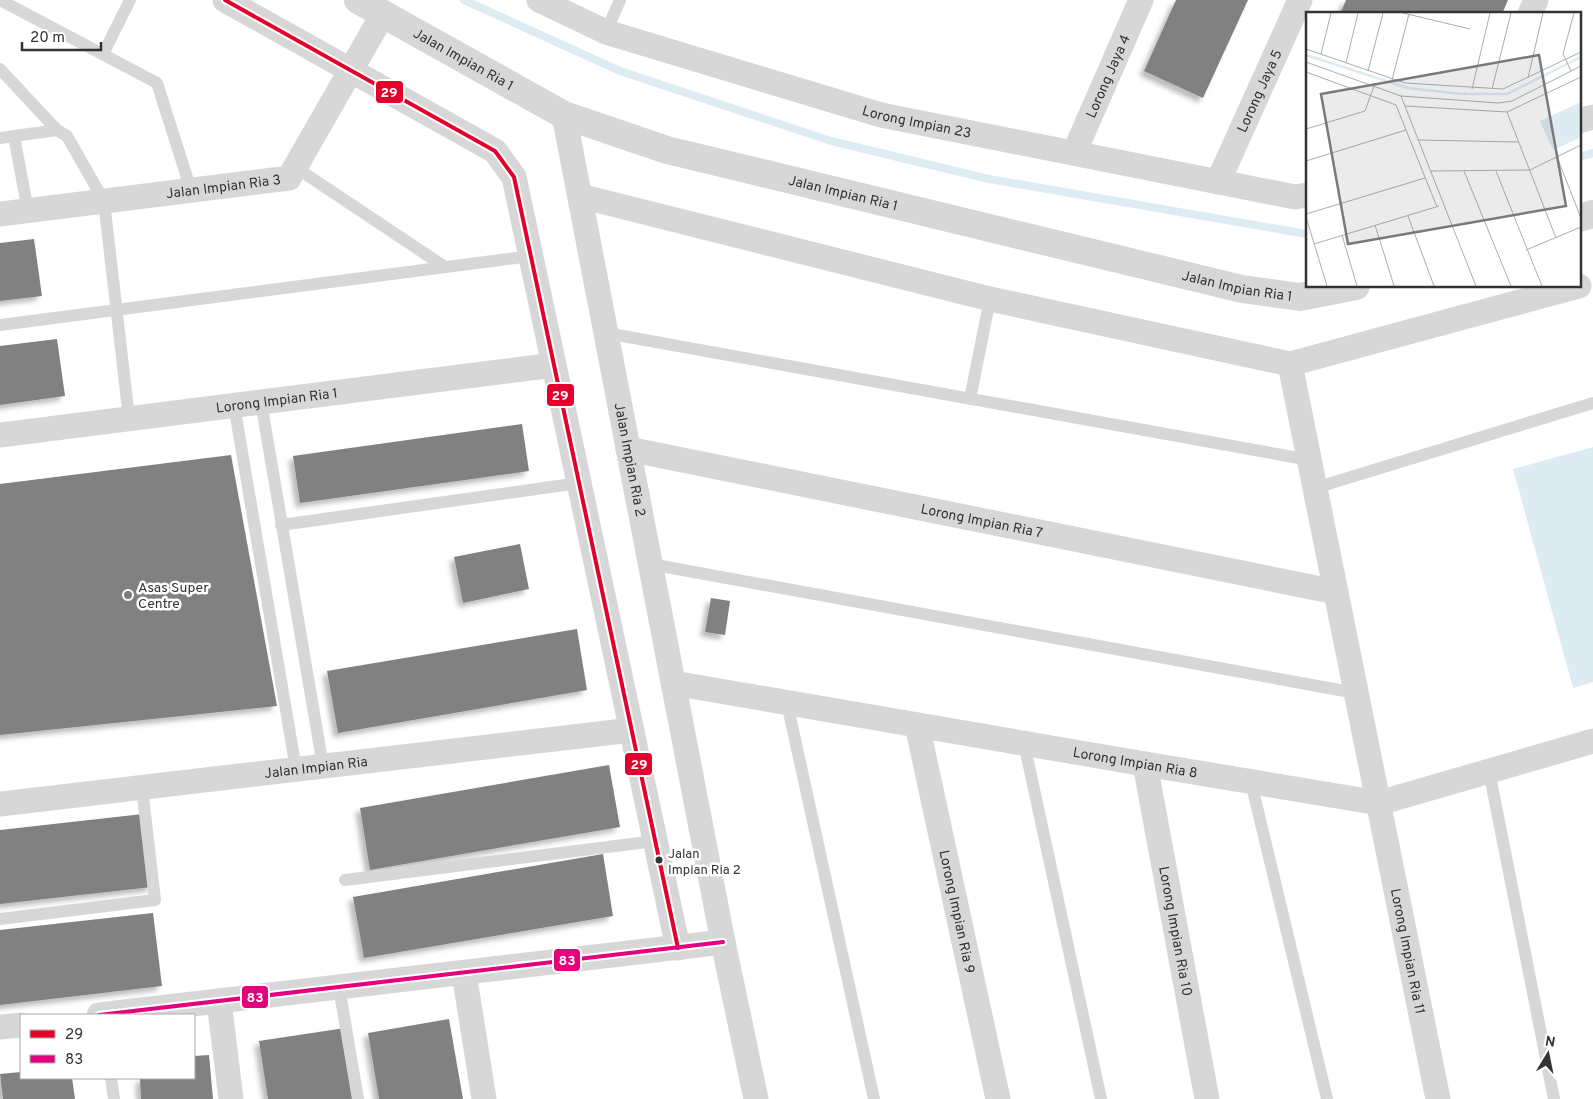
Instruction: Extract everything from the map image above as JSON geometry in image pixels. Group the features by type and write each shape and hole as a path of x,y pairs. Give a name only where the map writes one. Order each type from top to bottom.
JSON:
{"street":[{"path":"225,0 495,151 514,177 678,948"},
{"name":"Jalan Impian Ria 1","path":"358,0 564,115 667,150 1242,289 1300,297 1350,288"},
{"name":"Lorong Impian 23","path":"539,0 606,32 881,115 1295,197 1306,195"},
{"name":"Lorong Jaya 4","path":"1074,153 1141,0"},
{"name":"Lorong Jaya 5","path":"1218,182 1300,0"},
{"path":"1531,12 1536,0"},
{"name":"Jalan Impian Ria 3","path":"0,214 289,178 382,14"},
{"name":"Jalan Impian Ria 2","path":"564,115 723,942 756,1099"},
{"path":"1580,121 1593,117"},
{"path":"580,196 990,299 1290,364 1572,288"},
{"path":"1580,218 1593,214"},
{"path":"1580,286 1593,282"},
{"name":"Lorong Impian Ria 11","path":"1290,364 1356,693 1380,802 1438,1099"},
{"name":"Lorong Impian Ria 1","path":"0,435 554,365"},
{"name":"Lorong Impian Ria 7","path":"628,449 1336,592"},
{"name":"Lorong Impian Ria 8","path":"673,683 917,726 1380,802 1489,771 1592,747"},
{"name":"Lorong Impian Ria 9","path":"917,726 998,1099"},
{"name":"Jalan Impian Ria","path":"0,804 632,730"},
{"name":"Lorong Impian Ria 10","path":"1145,764 1207,1099"},
{"path":"112,1014 723,942"},
{"path":"464,973 484,1099"},
{"path":"219,1001 232,1099"},
{"path":"0,1027 20,1024"}],"lane":[{"path":"0,0 157,83 191,190"},
{"path":"103,54 130,0"},
{"path":"606,32 620,0"},
{"path":"0,69 56,130 66,136 104,201 129,418"},
{"path":"0,138 56,130"},
{"path":"14,136 28,211"},
{"path":"295,167 445,267"},
{"path":"0,325 531,256"},
{"path":"970,399 990,299"},
{"path":"606,333 1310,460"},
{"path":"261,402 323,766"},
{"path":"1315,488 1593,403"},
{"path":"234,405 296,769"},
{"path":"281,525 579,482"},
{"path":"650,564 1356,693"},
{"path":"787,703 874,1099"},
{"path":"1024,744 1101,1099"},
{"path":"1489,771 1554,1099"},
{"path":"1251,782 1327,1099"},
{"path":"0,918 155,900 142,788"},
{"path":"345,880 655,841"},
{"path":"339,987 358,1099"},
{"path":"111,1079 114,1099"}],"shaded area":[{"path":"1593,447 1593,682 1573,688 1513,469"}],"building":[{"path":"1176,0 1248,0 1203,98 1144,71"},
{"path":"1346,0 1508,0 1503,12 1341,12"},
{"path":"34,239 42,296 0,301 0,243"},
{"path":"57,339 65,396 0,405 0,346"},
{"path":"522,424 529,471 300,503 293,456"},
{"name":"Asas Super Centre","path":"231,455 277,706 0,735 0,484"},
{"path":"520,544 529,589 463,603 454,557"},
{"path":"711,598 730,601 725,635 705,632"},
{"path":"577,629 587,690 338,733 327,671"},
{"path":"609,765 620,827 370,870 360,808"},
{"path":"143,814 152,887 0,904 0,830"},
{"path":"603,854 613,916 364,958 353,897"},
{"path":"153,913 162,986 0,1005 0,930"},
{"path":"449,1019 463,1099 379,1099 368,1033"},
{"path":"345,1028 356,1099 268,1099 259,1041"},
{"path":"209,1055 213,1099 141,1099 140,1079 195,1079 195,1056"},
{"path":"20,1072 20,1079 72,1079 75,1099 3,1099 0,1074"}],"waterway":[{"path":"464,0 620,71 831,141 989,179 1306,234"},
{"path":"1580,157 1593,153"}],"transit line":[{"name":"29","path":"225,0 495,151 514,177 678,948"},
{"name":"83","path":"108,1014 723,942"}],"place":[{"name":"Asas Super Centre","path":"128,595"},
{"name":"Jalan Impian Ria 2","path":"659,860"}]}
